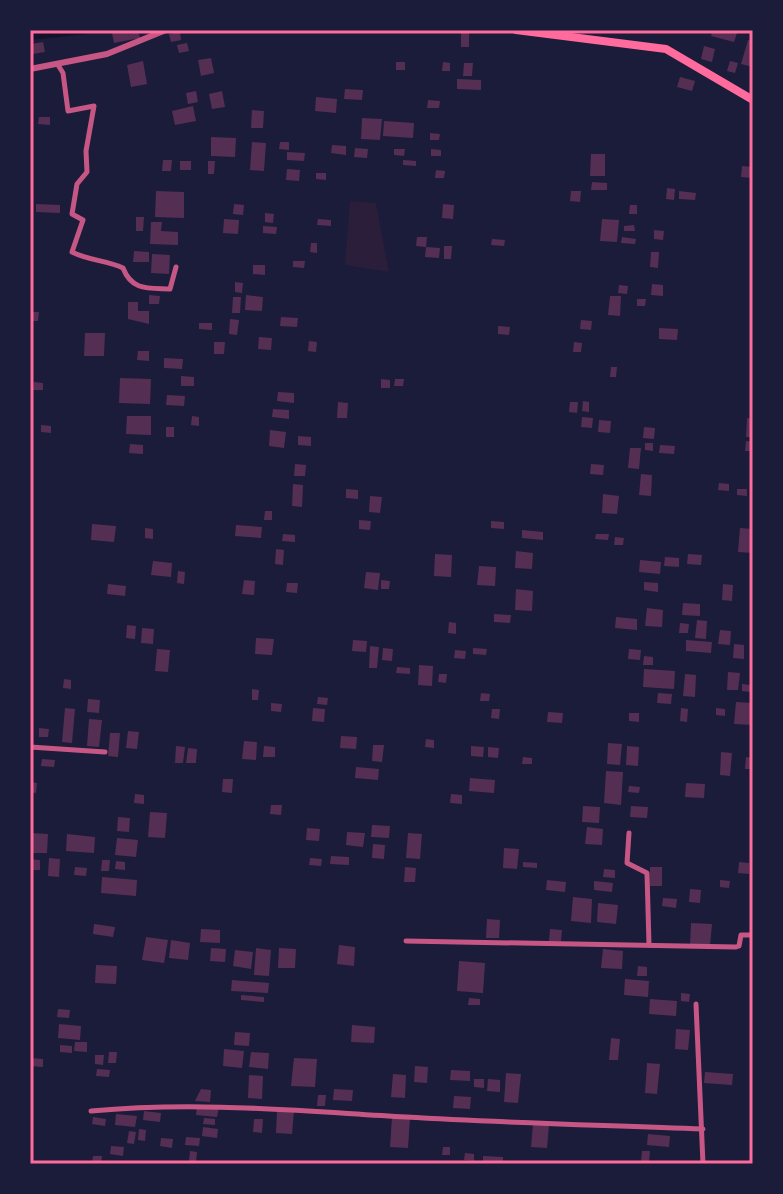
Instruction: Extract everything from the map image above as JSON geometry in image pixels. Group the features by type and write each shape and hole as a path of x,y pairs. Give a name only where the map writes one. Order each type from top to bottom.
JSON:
{"main road":[{"path":"516,30 666,49 753,100"}],"street":[{"path":"30,69 107,54 166,30"},
{"path":"58,65 63,73 68,111 94,106 86,151 87,172 73,197 72,214 83,220 72,252 88,260 109,261 123,268 128,281 137,288 170,289 176,267"},
{"path":"30,747 105,752"},
{"path":"629,833 627,863 647,873 649,945"},
{"path":"406,941 736,947 741,935 753,935"},
{"path":"696,1004 703,1164"},
{"path":"91,1111 166,1104 220,1104 415,1117 703,1129"}],"shaded area":[{"path":"30,30 96,30 87,34 30,40"},
{"path":"350,201 376,203 389,272 345,265"}],"building":[{"path":"138,30 140,38 114,43 112,33"},
{"path":"461,30 469,30 469,47 461,47"},
{"path":"713,30 738,30 734,42 711,36"},
{"path":"180,32 181,40 171,42 169,34"},
{"path":"748,40 753,41 753,67 741,64"},
{"path":"43,42 45,52 33,54 31,44"},
{"path":"187,43 189,51 179,53 177,45"},
{"path":"704,46 715,49 712,62 701,59"},
{"path":"211,58 214,73 201,76 198,60"},
{"path":"143,61 147,84 131,87 127,65"},
{"path":"730,61 738,63 735,73 727,71"},
{"path":"396,62 405,62 405,70 396,70"},
{"path":"443,62 450,63 450,71 442,71"},
{"path":"464,63 473,63 472,76 463,76"},
{"path":"680,77 695,81 692,91 677,87"},
{"path":"457,79 481,80 481,90 457,89"},
{"path":"345,89 363,90 362,100 344,99"},
{"path":"196,91 198,102 188,104 186,93"},
{"path":"222,91 225,107 212,109 209,94"},
{"path":"316,97 337,99 336,113 315,111"},
{"path":"428,100 440,101 439,108 427,108"},
{"path":"193,106 196,121 175,125 172,111"},
{"path":"252,110 264,111 263,128 251,128"},
{"path":"39,117 50,117 50,125 38,124"},
{"path":"362,118 382,119 380,140 361,139"},
{"path":"384,121 414,123 413,138 383,136"},
{"path":"430,133 440,134 439,140 430,140"},
{"path":"211,137 236,138 235,157 211,156"},
{"path":"252,142 266,143 264,171 250,170"},
{"path":"280,142 289,142 289,150 279,149"},
{"path":"332,145 346,146 346,155 331,153"},
{"path":"355,148 368,149 367,158 354,157"},
{"path":"394,149 405,149 404,156 394,155"},
{"path":"431,149 441,150 441,156 431,156"},
{"path":"287,152 305,153 304,161 287,160"},
{"path":"591,154 605,154 605,176 590,176"},
{"path":"163,160 172,160 171,171 162,171"},
{"path":"403,160 416,161 416,166 403,165"},
{"path":"180,161 191,161 191,170 180,170"},
{"path":"208,161 215,161 214,174 208,174"},
{"path":"742,166 753,167 752,178 741,177"},
{"path":"287,169 300,170 299,181 286,180"},
{"path":"436,170 445,171 444,178 435,178"},
{"path":"316,173 326,173 326,180 316,179"},
{"path":"592,182 607,183 607,190 591,190"},
{"path":"667,188 675,189 674,200 666,199"},
{"path":"156,191 184,192 184,218 155,217"},
{"path":"571,191 581,191 580,202 570,201"},
{"path":"679,191 696,193 695,200 679,199"},
{"path":"36,204 60,205 60,213 36,212"},
{"path":"234,204 244,205 243,215 233,214"},
{"path":"443,204 454,205 453,219 442,218"},
{"path":"630,205 637,205 637,214 629,214"},
{"path":"265,213 274,214 273,223 265,222"},
{"path":"136,217 144,217 143,231 136,231"},
{"path":"224,219 239,220 238,234 223,233"},
{"path":"318,219 331,220 331,226 317,225"},
{"path":"602,219 619,220 617,242 600,241"},
{"path":"151,222 162,222 161,231 178,232 178,245 150,244"},
{"path":"634,225 635,231 624,231 624,226"},
{"path":"263,226 277,227 276,234 263,233"},
{"path":"654,230 664,231 663,240 654,239"},
{"path":"417,237 427,237 426,247 416,246"},
{"path":"622,237 636,239 635,244 621,243"},
{"path":"492,239 505,240 504,246 491,245"},
{"path":"311,243 317,243 317,253 310,252"},
{"path":"444,246 452,246 451,259 444,259"},
{"path":"426,247 440,248 439,258 425,257"},
{"path":"134,251 149,252 149,262 133,262"},
{"path":"651,252 659,252 658,268 650,267"},
{"path":"152,254 170,255 169,274 151,273"},
{"path":"293,261 305,261 304,268 293,267"},
{"path":"253,265 265,265 265,275 253,274"},
{"path":"235,282 243,283 242,293 235,292"},
{"path":"652,284 663,285 663,296 651,295"},
{"path":"619,285 628,286 627,294 618,293"},
{"path":"149,295 160,296 159,304 149,304"},
{"path":"246,295 263,297 262,311 245,310"},
{"path":"610,296 621,296 620,316 608,315"},
{"path":"233,297 241,297 240,313 232,313"},
{"path":"637,299 646,299 645,306 637,306"},
{"path":"128,302 138,302 138,311 149,311 149,324 128,319"},
{"path":"31,312 39,312 38,321 31,321"},
{"path":"281,317 298,318 297,327 280,326"},
{"path":"230,319 239,320 237,335 229,334"},
{"path":"581,320 592,321 591,330 580,329"},
{"path":"199,323 212,323 212,330 199,329"},
{"path":"498,326 510,327 509,335 498,334"},
{"path":"659,328 678,329 677,340 659,339"},
{"path":"85,333 105,333 104,356 84,356"},
{"path":"259,337 272,338 271,350 258,349"},
{"path":"309,341 317,342 316,352 308,351"},
{"path":"214,342 225,342 224,354 214,354"},
{"path":"574,342 582,343 581,352 573,352"},
{"path":"138,351 149,351 149,361 137,360"},
{"path":"164,358 183,359 182,369 164,368"},
{"path":"611,367 617,367 616,377 610,377"},
{"path":"181,376 194,377 194,386 181,386"},
{"path":"120,378 151,379 150,404 119,403"},
{"path":"381,379 390,380 390,388 381,388"},
{"path":"395,379 404,379 403,386 394,386"},
{"path":"34,382 43,383 43,390 33,390"},
{"path":"278,392 294,393 294,403 277,401"},
{"path":"167,395 185,396 184,406 166,405"},
{"path":"583,401 589,402 589,412 582,411"},
{"path":"338,402 348,403 347,418 337,418"},
{"path":"570,402 578,402 577,413 569,412"},
{"path":"273,409 289,410 289,419 272,417"},
{"path":"127,416 151,416 151,435 126,434"},
{"path":"192,416 199,417 199,426 191,425"},
{"path":"582,417 593,418 592,428 581,427"},
{"path":"747,418 753,419 753,437 746,437"},
{"path":"599,420 611,421 610,433 598,432"},
{"path":"41,425 51,426 51,433 41,432"},
{"path":"166,427 174,427 174,437 166,437"},
{"path":"644,427 655,428 654,439 643,438"},
{"path":"270,430 286,432 284,448 269,446"},
{"path":"298,436 311,437 311,446 298,445"},
{"path":"746,441 753,442 753,451 745,451"},
{"path":"645,443 653,443 653,451 645,450"},
{"path":"130,444 143,445 143,454 129,453"},
{"path":"660,445 675,446 674,454 659,453"},
{"path":"630,448 641,448 639,469 628,468"},
{"path":"295,464 306,465 305,476 294,476"},
{"path":"591,464 604,465 603,475 590,474"},
{"path":"641,474 652,475 651,496 639,495"},
{"path":"719,483 729,484 729,491 718,490"},
{"path":"293,484 303,485 302,507 292,506"},
{"path":"346,489 358,490 358,499 346,498"},
{"path":"737,489 747,489 747,496 737,495"},
{"path":"603,494 619,496 617,514 602,513"},
{"path":"370,496 382,497 380,513 369,512"},
{"path":"265,511 272,511 272,520 264,520"},
{"path":"359,520 371,521 370,530 359,529"},
{"path":"491,521 504,522 504,529 491,528"},
{"path":"92,524 116,526 114,542 91,540"},
{"path":"236,525 262,527 261,538 235,536"},
{"path":"145,528 153,529 153,539 145,538"},
{"path":"740,528 753,529 753,553 738,552"},
{"path":"522,530 543,532 543,540 522,538"},
{"path":"283,534 295,535 295,542 282,541"},
{"path":"596,534 609,534 608,540 595,539"},
{"path":"615,537 624,538 623,545 614,545"},
{"path":"276,549 284,550 283,565 275,564"},
{"path":"516,551 533,553 532,569 515,568"},
{"path":"435,554 452,555 451,577 434,576"},
{"path":"688,554 702,555 701,565 687,564"},
{"path":"665,557 679,558 679,567 664,566"},
{"path":"640,560 661,562 660,574 639,572"},
{"path":"153,561 172,563 171,577 151,575"},
{"path":"479,566 496,567 495,586 477,585"},
{"path":"178,571 185,572 184,584 177,583"},
{"path":"366,572 380,573 378,590 364,588"},
{"path":"244,580 255,581 254,595 242,594"},
{"path":"381,580 390,581 389,589 381,589"},
{"path":"644,582 658,583 658,592 644,590"},
{"path":"287,583 298,583 297,593 286,592"},
{"path":"108,584 126,586 125,596 107,594"},
{"path":"723,584 733,585 732,601 722,600"},
{"path":"516,589 533,591 532,611 515,610"},
{"path":"683,603 700,604 700,616 682,615"},
{"path":"647,608 663,610 662,627 645,626"},
{"path":"494,614 511,615 510,623 494,622"},
{"path":"616,617 637,619 637,630 615,628"},
{"path":"697,620 707,621 706,639 695,638"},
{"path":"449,622 456,623 456,634 448,633"},
{"path":"680,623 689,624 688,633 679,633"},
{"path":"127,625 136,626 135,639 126,638"},
{"path":"142,628 154,629 153,644 141,643"},
{"path":"720,630 731,631 730,645 718,644"},
{"path":"256,638 274,639 272,655 255,654"},
{"path":"353,640 367,641 366,652 352,651"},
{"path":"686,640 712,642 711,653 686,651"},
{"path":"734,644 744,645 744,659 733,658"},
{"path":"370,646 379,647 377,668 369,668"},
{"path":"383,648 393,649 392,661 382,660"},
{"path":"473,648 487,649 486,655 473,654"},
{"path":"157,649 170,650 168,672 155,671"},
{"path":"629,649 641,650 640,660 628,659"},
{"path":"455,650 466,651 465,659 454,658"},
{"path":"644,656 653,657 653,665 643,665"},
{"path":"419,665 433,666 432,686 418,685"},
{"path":"397,667 410,668 410,674 396,673"},
{"path":"644,669 675,671 674,689 643,687"},
{"path":"728,672 740,673 738,690 727,690"},
{"path":"439,674 447,674 446,683 438,682"},
{"path":"685,674 696,675 695,697 683,696"},
{"path":"64,679 71,680 71,689 63,688"},
{"path":"742,684 751,685 751,692 742,691"},
{"path":"252,689 259,690 258,700 252,700"},
{"path":"481,693 490,694 489,701 480,701"},
{"path":"658,693 672,694 671,704 657,703"},
{"path":"318,697 328,698 327,705 317,704"},
{"path":"88,699 100,700 99,713 87,712"},
{"path":"736,702 753,703 753,725 734,724"},
{"path":"271,703 282,704 281,712 271,711"},
{"path":"65,708 75,709 72,743 62,742"},
{"path":"313,708 325,709 324,722 312,721"},
{"path":"681,708 688,709 687,722 680,721"},
{"path":"716,708 725,709 725,716 716,715"},
{"path":"492,709 500,709 499,719 491,718"},
{"path":"548,712 563,713 562,723 547,722"},
{"path":"629,713 639,713 639,722 629,721"},
{"path":"89,719 102,720 99,747 87,746"},
{"path":"39,728 49,729 48,737 39,737"},
{"path":"128,731 139,732 137,749 126,748"},
{"path":"110,733 120,733 118,757 108,756"},
{"path":"341,736 357,737 356,749 340,748"},
{"path":"426,739 434,740 434,748 425,747"},
{"path":"244,741 257,742 256,760 242,759"},
{"path":"608,743 622,744 620,765 607,764"},
{"path":"373,745 384,745 382,762 372,761"},
{"path":"176,746 185,747 183,763 175,763"},
{"path":"264,746 275,747 275,757 263,757"},
{"path":"471,746 484,747 483,757 471,756"},
{"path":"627,746 639,747 638,766 626,765"},
{"path":"488,747 499,748 498,758 488,757"},
{"path":"188,748 197,749 196,763 186,763"},
{"path":"721,752 732,753 730,776 720,775"},
{"path":"523,757 532,758 532,764 522,764"},
{"path":"746,757 753,758 753,769 745,769"},
{"path":"42,759 55,760 54,767 41,766"},
{"path":"356,767 379,769 378,780 355,778"},
{"path":"606,771 623,772 621,805 604,803"},
{"path":"470,778 495,780 494,793 469,791"},
{"path":"223,779 233,779 232,793 222,792"},
{"path":"30,782 37,783 36,793 30,792"},
{"path":"686,783 705,784 704,798 685,797"},
{"path":"629,786 640,787 639,793 628,792"},
{"path":"135,794 144,795 144,804 134,803"},
{"path":"451,794 462,795 462,804 450,803"},
{"path":"271,805 282,805 281,815 270,814"},
{"path":"583,806 600,807 599,823 582,822"},
{"path":"631,806 648,807 647,818 630,817"},
{"path":"150,812 167,813 165,838 148,837"},
{"path":"118,817 130,818 129,832 117,831"},
{"path":"372,825 390,826 389,838 371,837"},
{"path":"587,827 603,829 602,845 585,844"},
{"path":"307,828 320,829 319,841 306,840"},
{"path":"347,832 365,833 363,847 346,845"},
{"path":"30,833 48,834 47,853 30,853"},
{"path":"408,833 422,834 420,859 406,858"},
{"path":"67,834 95,837 94,853 66,851"},
{"path":"117,838 138,840 136,857 115,855"},
{"path":"373,844 385,845 384,859 372,858"},
{"path":"504,848 519,849 517,869 503,868"},
{"path":"331,856 349,857 349,865 330,864"},
{"path":"49,858 60,859 59,877 48,876"},
{"path":"310,858 322,859 321,866 309,865"},
{"path":"30,859 40,860 40,870 30,870"},
{"path":"102,860 110,860 109,871 101,871"},
{"path":"116,861 125,862 125,870 115,869"},
{"path":"523,862 537,863 537,868 523,867"},
{"path":"739,862 749,863 749,874 738,873"},
{"path":"75,867 87,868 86,876 74,875"},
{"path":"405,867 416,868 415,882 404,882"},
{"path":"650,867 662,867 662,886 650,886"},
{"path":"604,869 615,870 615,878 603,877"},
{"path":"102,877 137,880 136,896 101,893"},
{"path":"547,880 566,882 565,892 546,890"},
{"path":"720,880 730,881 729,888 720,887"},
{"path":"594,881 613,883 612,892 594,890"},
{"path":"690,889 701,890 700,903 689,902"},
{"path":"573,897 592,899 591,923 571,921"},
{"path":"663,898 677,899 676,908 662,906"},
{"path":"598,903 618,905 616,924 597,922"},
{"path":"487,919 500,920 499,938 486,938"},
{"path":"691,923 712,924 710,946 690,945"},
{"path":"94,924 115,927 113,937 93,934"},
{"path":"201,929 220,930 220,943 200,942"},
{"path":"550,929 562,930 561,941 549,941"},
{"path":"146,937 168,940 164,963 142,960"},
{"path":"171,940 190,943 188,960 169,958"},
{"path":"339,945 355,947 354,966 337,964"},
{"path":"211,948 226,949 225,962 210,961"},
{"path":"256,948 271,950 269,976 254,975"},
{"path":"279,948 296,949 295,968 278,968"},
{"path":"603,949 623,951 622,969 601,968"},
{"path":"235,950 253,952 251,969 233,966"},
{"path":"459,961 485,963 483,993 457,991"},
{"path":"96,965 117,966 116,984 95,983"},
{"path":"638,966 647,967 647,976 637,976"},
{"path":"625,979 649,981 648,997 624,995"},
{"path":"232,980 269,983 268,993 231,991"},
{"path":"681,993 690,994 689,1002 681,1001"},
{"path":"241,995 264,997 264,1002 241,1000"},
{"path":"469,998 480,999 480,1005 468,1005"},
{"path":"650,999 677,1001 676,1016 649,1014"},
{"path":"58,1009 70,1010 69,1018 57,1017"},
{"path":"59,1024 81,1026 80,1040 58,1038"},
{"path":"352,1025 375,1027 374,1043 351,1042"},
{"path":"676,1029 690,1030 688,1050 675,1049"},
{"path":"235,1032 250,1033 249,1046 234,1045"},
{"path":"611,1038 620,1039 618,1060 609,1060"},
{"path":"75,1042 87,1042 87,1052 74,1051"},
{"path":"60,1045 72,1046 72,1053 60,1052"},
{"path":"224,1049 244,1051 242,1068 223,1066"},
{"path":"109,1052 117,1052 116,1063 108,1063"},
{"path":"251,1052 269,1053 268,1069 249,1067"},
{"path":"95,1055 104,1055 103,1065 95,1064"},
{"path":"30,1058 43,1059 43,1067 30,1066"},
{"path":"294,1058 317,1059 315,1087 291,1086"},
{"path":"647,1063 660,1064 657,1094 645,1093"},
{"path":"415,1066 428,1067 427,1083 414,1082"},
{"path":"97,1069 110,1070 109,1077 96,1076"},
{"path":"451,1070 470,1071 470,1081 450,1080"},
{"path":"705,1072 733,1074 732,1085 704,1083"},
{"path":"506,1073 521,1074 518,1103 504,1102"},
{"path":"393,1074 406,1075 405,1098 391,1097"},
{"path":"249,1075 263,1076 262,1099 248,1098"},
{"path":"474,1079 484,1079 484,1088 474,1087"},
{"path":"488,1079 500,1080 500,1092 487,1091"},
{"path":"201,1089 211,1090 210,1102 195,1101"},
{"path":"334,1089 353,1090 352,1101 333,1100"},
{"path":"318,1095 326,1095 325,1106 317,1106"},
{"path":"454,1096 471,1097 470,1109 453,1108"},
{"path":"197,1105 219,1107 217,1117 196,1115"},
{"path":"277,1110 294,1111 292,1134 276,1133"},
{"path":"144,1111 161,1113 160,1122 143,1120"},
{"path":"116,1114 137,1116 135,1127 115,1125"},
{"path":"93,1117 106,1119 105,1126 92,1124"},
{"path":"392,1117 410,1118 408,1148 390,1147"},
{"path":"204,1118 215,1119 215,1125 203,1124"},
{"path":"254,1119 263,1119 262,1133 253,1132"},
{"path":"533,1124 549,1125 547,1148 531,1147"},
{"path":"203,1127 218,1129 217,1138 202,1136"},
{"path":"139,1129 146,1130 145,1141 138,1140"},
{"path":"129,1131 136,1132 134,1144 127,1143"},
{"path":"648,1134 670,1136 669,1147 647,1145"},
{"path":"186,1137 200,1138 199,1146 185,1145"},
{"path":"161,1138 173,1139 172,1148 160,1146"},
{"path":"111,1146 124,1147 123,1156 110,1154"},
{"path":"443,1147 450,1147 450,1155 442,1155"},
{"path":"190,1151 197,1152 196,1162 189,1161"},
{"path":"642,1151 650,1151 649,1163 641,1162"},
{"path":"465,1153 474,1154 474,1161 464,1160"},
{"path":"93,1156 102,1156 101,1164 92,1164"},
{"path":"483,1156 503,1157 503,1164 483,1164"}]}
